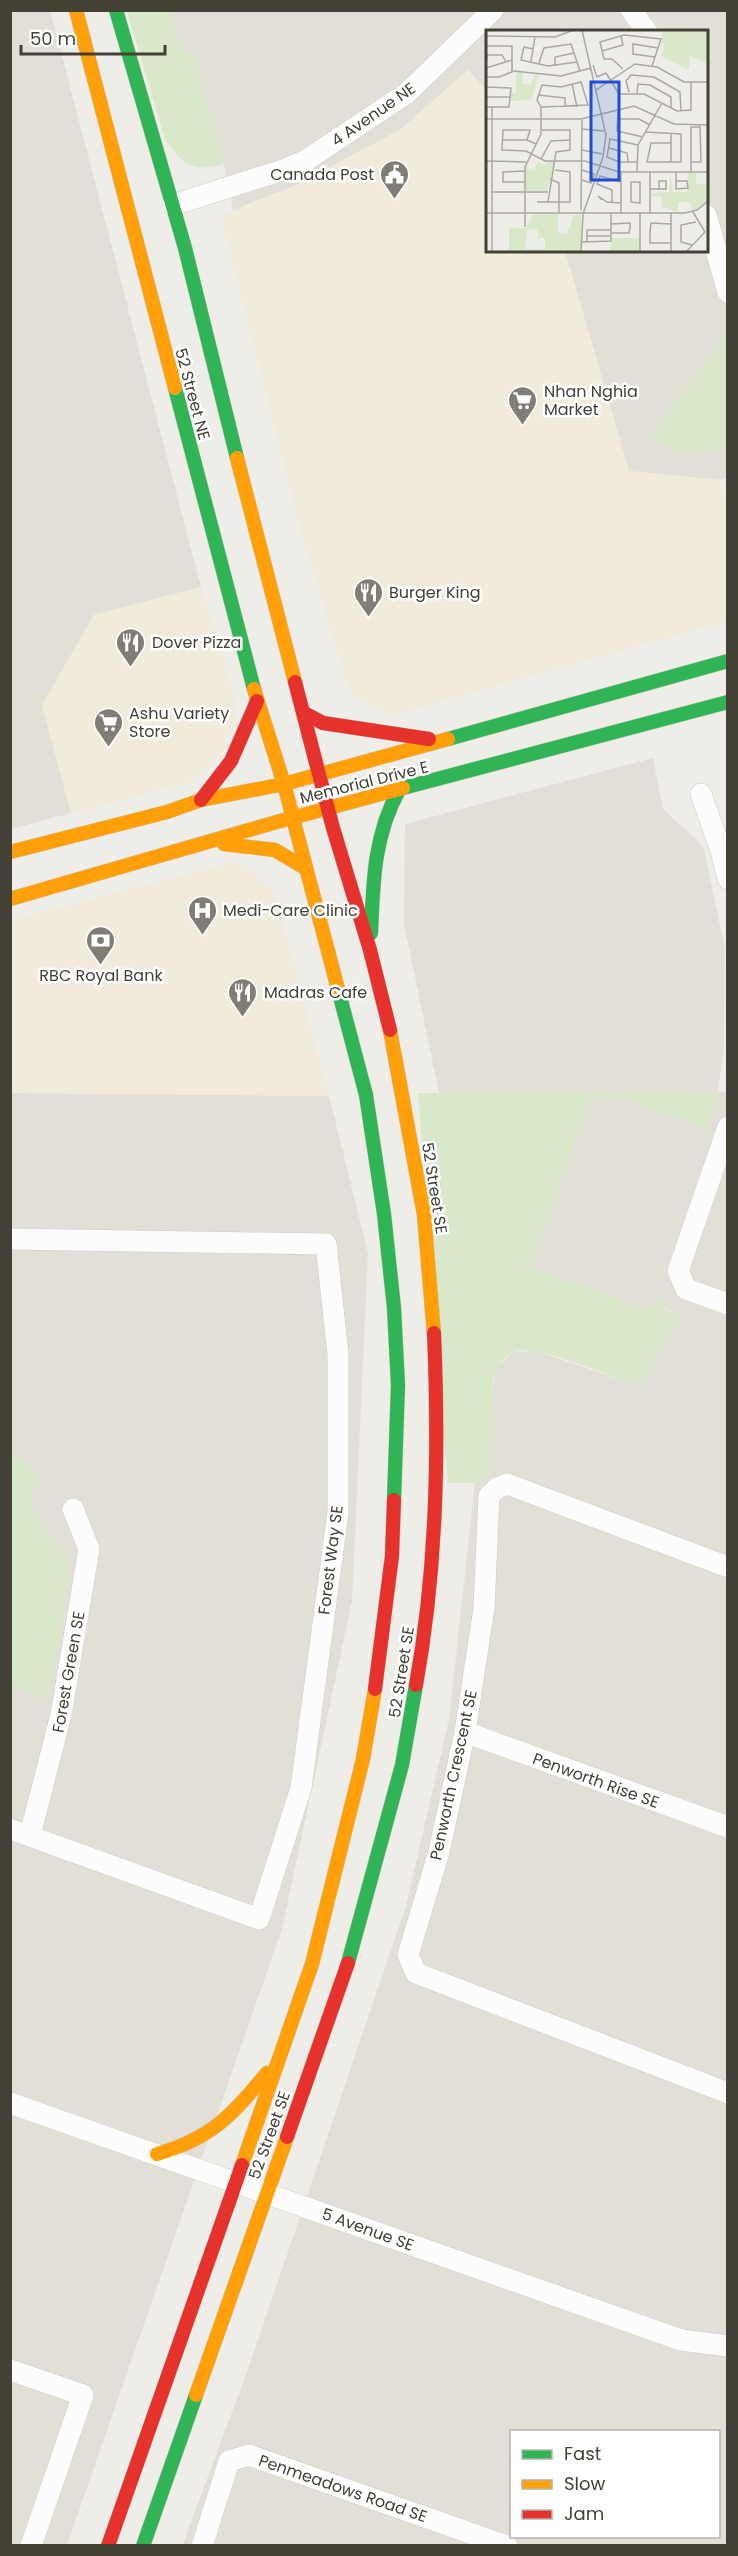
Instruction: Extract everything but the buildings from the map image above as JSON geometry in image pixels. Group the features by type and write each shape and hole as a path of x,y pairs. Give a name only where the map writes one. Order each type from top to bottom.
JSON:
{"main road":[{"name":"52 Street NE","path":"76,10 135,215 257,701 284,784"},
{"name":"52 Street NE","path":"116,10 320,774"},
{"name":"Memorial Drive E","path":"10,852 167,812 201,800 284,784 728,661"},
{"path":"201,800 231,760 257,701"},
{"name":"Memorial Drive E","path":"10,899 328,808 728,702"},
{"path":"304,713 323,723 439,741"},
{"name":"52 Street SE","path":"143,2546 347,1967 402,1765 420,1665 432,1556 436,1482 436,1380 433,1308 425,1226 403,1094 370,951 320,774"},
{"name":"52 Street SE","path":"108,2546 312,1964 363,1759 380,1660 392,1556 397,1420 394,1308 384,1214 366,1095 284,784"},
{"path":"370,951 377,839 381,822 399,790"},
{"path":"206,843 265,847 275,850 305,868"},
{"path":"157,2154 183,2147 211,2134 235,2112 279,2060"}],"street":[{"name":"4 Avenue NE","path":"168,206 286,169 308,159 408,93 494,10"},
{"path":"631,10 646,30"},
{"path":"708,222 728,292"},
{"path":"701,794 728,879"},
{"path":"728,1127 678,1271 686,1289 728,1304"},
{"name":"Forest Way SE","path":"10,1239 326,1244 338,1354 338,1512 301,1788 259,1919 20,1832"},
{"name":"Penworth Crescent SE","path":"728,1567 507,1484 497,1488 489,1496 484,1608 465,1732 439,1852 408,1955 416,1973 728,2093"},
{"name":"Forest Green SE","path":"20,1832 61,1715 89,1550 73,1509"},
{"name":"Penworth Rise SE","path":"465,1732 728,1827"},
{"name":"5 Avenue SE","path":"10,2103 681,2340 728,2346"},
{"path":"10,2370 83,2395 31,2546"},
{"name":"Penmeadows Road SE","path":"202,2546 229,2462 249,2455 507,2546"}],"shaded area":[{"path":"50,10 201,587 94,615 42,705 71,813 11,829 10,11"},
{"path":"169,11 727,11 727,478 719,480 629,471 565,252 708,252 708,30 486,30 486,90 468,70 400,130 292,187 233,210 224,164 194,59 180,49"},
{"path":"468,70 486,90 486,252 565,252 629,471 719,480 727,510 727,621 392,715 356,699 346,680 301,531 221,215 292,187 400,130"},
{"path":"201,587 236,704 236,717 221,754 203,773 189,782 71,813 42,705 94,615"},
{"path":"653,758 663,809 697,840 704,850 725,949 724,1045 718,1092 728,1092 727,2545 182,2546 247,2372 406,1906 449,1719 475,1483 486,1473 489,1464 492,1395 496,1368 512,1353 534,1350 640,1386 678,1317 663,1305 645,1309 529,1267 590,1097 621,1097 707,1129 717,1093 439,1093 404,924 405,824"},
{"path":"237,862 273,888 329,1096 11,1093 11,920"},
{"path":"11,1093 329,1096 368,1253 352,1601 282,1929 67,2545 11,2546"}],"green space":[{"path":"127,11 169,11 180,49 194,58 224,164 213,167 196,167 177,155 165,139"},
{"path":"723,338 728,340 727,446 688,452 669,449 651,438"},
{"path":"418,1093 718,1093 707,1129 621,1097 590,1098 529,1267 645,1309 661,1298 665,1308 679,1317 640,1386 547,1354 524,1350 507,1356 497,1369 493,1380 489,1464 486,1473 475,1483 448,1483"},
{"path":"11,1453 37,1474 30,1504 36,1518 65,1556 68,1568 67,1588 48,1699 11,1685"}],"traffic: fast":[{"path":"116,10 185,248 237,458"},
{"path":"175,388 254,689"},
{"path":"448,739 728,661"},
{"path":"403,788 728,702"},
{"path":"371,933 376,859 384,824 399,790"},
{"path":"338,989 366,1095 384,1214 394,1308 398,1385 394,1500"},
{"path":"348,1963 402,1765 416,1685"},
{"path":"143,2546 196,2395"}],"traffic: slow":[{"path":"76,10 175,388"},
{"path":"237,458 295,682"},
{"path":"254,689 284,784 338,989"},
{"path":"10,852 167,812 201,800 284,784 448,739"},
{"path":"10,899 403,788"},
{"path":"224,844 275,850 305,868"},
{"path":"390,1030 424,1215 434,1333"},
{"path":"242,2165 312,1964 363,1759 375,1689"},
{"path":"157,2154 192,2141 219,2124 267,2073"},
{"path":"196,2395 287,2137"}],"traffic: jam":[{"path":"295,682 390,1030"},
{"path":"201,800 231,761 257,701"},
{"path":"304,713 323,723 429,739"},
{"path":"416,1685 428,1598 435,1509 434,1333"},
{"path":"375,1689 392,1556 394,1500"},
{"path":"287,2137 348,1963"},
{"path":"108,2546 242,2165"}],"place":[{"name":"Canada Post","path":"395,200"},
{"name":"Nhan Nghia Market","path":"523,426"},
{"name":"Burger King","path":"368,618"},
{"name":"Dover Pizza","path":"131,668"},
{"name":"Ashu Variety Store","path":"108,748"},
{"name":"Medi-Care Clinic","path":"202,936"},
{"name":"RBC Royal Bank","path":"101,966"},
{"name":"Madras Cafe","path":"243,1018"}]}
